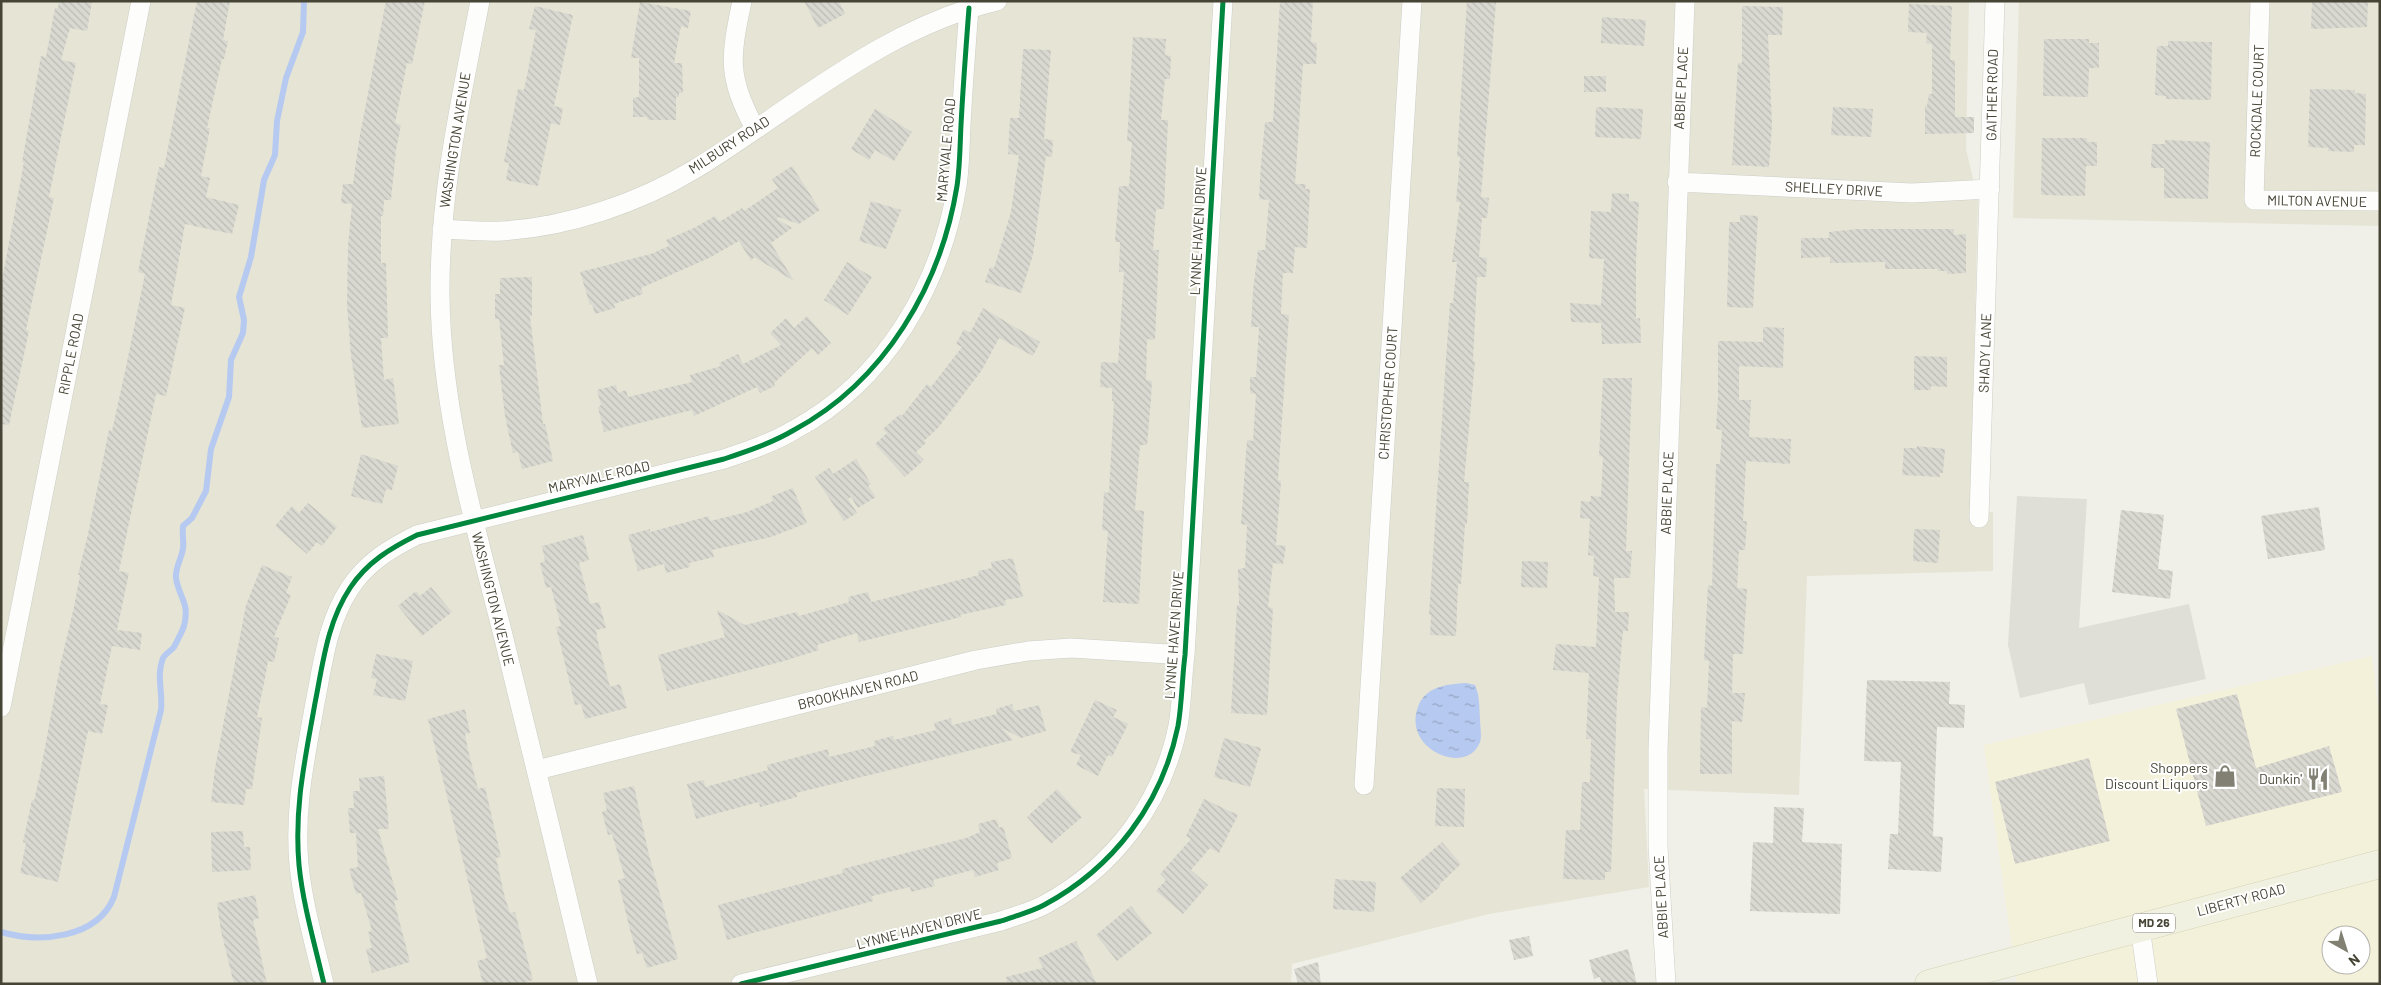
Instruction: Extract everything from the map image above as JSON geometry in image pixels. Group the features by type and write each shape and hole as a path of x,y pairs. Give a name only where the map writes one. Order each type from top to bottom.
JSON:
{"main road":[{"name":"LIBERTY ROAD","path":"1928,984 2380,864"}],"street":[{"name":"RIPPLE ROAD","path":"1,708 141,1"},
{"name":"WASHINGTON AVENUE","path":"480,1 449,161 442,229 440,295 443,352 453,429 473,519 537,770 588,984"},
{"path":"742,1 733,46 732,73 739,100 755,129"},
{"name":"MILBURY ROAD","path":"442,229 502,231 554,223 600,211 645,194 694,170 876,50 919,28 969,8 997,1"},
{"name":"LYNNE HAVEN DRIVE","path":"741,984 1001,921 1042,906 1078,884 1106,860 1129,835 1152,800 1168,764 1178,725 1184,654 1223,1"},
{"name":"CHRISTOPHER COURT","path":"1364,785 1412,1"},
{"name":"ABBIE PLACE","path":"1666,984 1658,846 1658,750 1685,1"},
{"name":"GAITHER ROAD","path":"1990,188 1994,1"},
{"name":"ROCKDALE COURT","path":"2254,200 2260,1"},
{"name":"MARYVALE ROAD","path":"324,984 303,898 297,830 298,792 328,636 338,608 350,587 366,568 388,549 417,535 473,519 724,459 764,446 796,430 833,403 865,376 895,340 919,303 937,263 949,222 957,184 969,8"},
{"name":"SHELLEY DRIVE","path":"1677,182 1912,193 1990,188"},
{"name":"SHADY LANE","path":"1979,518 1990,188"},
{"name":"MILTON AVENUE","path":"2254,200 2380,201"},
{"name":"BROOKHAVEN ROAD","path":"537,770 976,660 1028,651 1071,648 1184,654"},
{"path":"2140,927 2148,984"}],"shaded area":[{"path":"1,1 1969,1 1966,149 1978,200 1970,512 1993,512 1993,571 1807,576 1799,795 1644,789 1649,887 1489,914 1292,964 1291,984 1,984"},
{"path":"2019,1 2380,1 2380,226 2013,218"},
{"path":"2017,496 2087,499 2079,628 2189,604 2206,679 2089,705 2084,683 2020,698 2008,645"},
{"path":"2372,656 2380,725 2380,984 2017,984 1984,745"}],"water":[{"path":"1466,683 1475,685 1478,694 1481,740 1473,752 1463,757 1451,758 1439,754 1428,747 1420,737 1416,725 1417,710 1424,696 1436,688"}],"building":[{"path":"59,1 92,1 87,31 70,28 61,60 76,63 49,197 54,198 26,330 29,331 9,425 1,424 1,286 41,56 46,57 55,8 58,8"},
{"path":"197,1 230,1 223,40 228,41 224,59 222,59 207,128 210,128 201,176 210,178 206,197 239,205 232,234 185,224 171,305 185,308 166,396 156,394 119,571 129,573 117,630 142,633 140,650 112,646 100,704 108,705 102,734 88,731 58,882 20,873 26,843 23,842 41,769 60,666 74,607 80,575 78,575 109,430 112,431 126,367 145,274 138,272 159,167 164,168"},
{"path":"386,1 425,1 412,64 407,63 395,123 401,125 396,150 391,200 384,200 383,216 381,216 381,263 386,263 388,338 381,338 384,380 393,378 399,424 362,428 351,356 347,305 348,246 352,204 341,203 343,184 353,184 359,140"},
{"path":"804,1 839,1 845,14 818,28"},
{"path":"1280,1 1313,1 1311,42 1317,43 1316,64 1303,64 1295,184 1306,184 1305,189 1310,189 1307,248 1295,247 1293,273 1283,273 1281,314 1289,315 1278,480 1281,481 1276,545 1286,546 1283,564 1273,563 1268,607 1273,608 1267,715 1231,713 1237,605 1239,605 1238,569 1245,568 1247,525 1241,524 1247,440 1253,441 1256,394 1250,393 1250,377 1256,377 1259,327 1251,327 1253,291 1258,250 1265,250 1269,200 1259,199 1261,164 1265,122 1273,122"},
{"path":"1467,1 1496,2 1481,197 1489,198 1487,218 1482,218 1479,257 1487,258 1486,277 1477,277 1473,361 1475,361 1464,482 1469,482 1467,524 1465,524 1461,584 1458,584 1456,636 1430,635 1431,615 1429,615 1450,303 1453,303 1457,262 1452,262 1460,202 1456,202 1460,157 1457,157"},
{"path":"2312,1 2368,1 2367,27 2311,29"},
{"path":"640,2 691,11 688,28 681,26 674,63 682,63 683,93 679,93 679,97 676,97 676,120 648,120 647,117 633,117 633,98 639,97 639,58 631,58"},
{"path":"1909,4 1952,6 1950,60 1955,60 1955,117 1974,117 1974,133 1925,134 1925,106 1927,106 1929,94 1932,94 1932,44 1926,43 1927,33 1908,32"},
{"path":"535,6 573,15 554,106 563,108 560,125 551,123 538,186 506,180 509,163 504,162 518,89 524,90 536,30 529,29"},
{"path":"1742,6 1783,7 1782,35 1768,35 1772,125 1769,167 1732,165 1738,63 1742,63"},
{"path":"1602,17 1646,20 1644,46 1601,43"},
{"path":"1133,37 1166,39 1165,55 1171,56 1170,79 1165,79 1161,120 1168,120 1164,209 1156,209 1153,250 1159,250 1155,340 1147,339 1146,380 1152,381 1151,399 1147,445 1140,445 1135,510 1144,511 1139,604 1103,602 1108,531 1102,530 1104,492 1109,493 1114,401 1112,401 1112,388 1100,387 1101,362 1118,363 1124,272 1119,272 1120,242 1115,242 1119,186 1129,186 1132,142 1127,141"},
{"path":"2044,39 2089,39 2089,43 2099,43 2099,68 2089,68 2088,97 2043,96"},
{"path":"2168,41 2212,42 2211,100 2166,99 2166,96 2155,95 2157,46 2168,46"},
{"path":"1023,49 1051,50 1044,139 1053,140 1052,157 1046,156 1033,255 1021,293 985,282 990,267 994,268 1011,212 1019,155 1008,154 1010,118 1019,118"},
{"path":"1584,76 1606,76 1606,92 1584,92"},
{"path":"2310,89 2355,90 2355,93 2366,94 2365,145 2354,145 2354,152 2328,151 2328,148 2308,147"},
{"path":"1596,107 1643,109 1641,139 1595,137"},
{"path":"1833,107 1873,109 1871,137 1831,135"},
{"path":"875,109 912,132 894,161 875,150 869,160 851,149"},
{"path":"2042,138 2087,138 2087,142 2097,142 2097,166 2086,166 2085,196 2041,195"},
{"path":"2165,140 2210,142 2208,199 2164,198 2164,168 2151,168 2152,144 2165,144"},
{"path":"792,166 820,210 799,224 778,217 777,219 792,228 771,243 794,281 754,257 751,261 739,241 709,258 641,288 643,294 614,304 615,308 595,314 592,304 590,305 580,272 651,254 669,246 666,240 694,228 715,216 719,222 742,208 744,211 778,188 772,179"},
{"path":"1612,193 1629,194 1629,201 1639,202 1636,319 1640,318 1641,343 1602,344 1601,323 1571,322 1570,303 1601,305 1604,259 1589,258 1591,211 1611,212"},
{"path":"871,201 901,210 886,249 859,241"},
{"path":"1740,215 1758,216 1753,308 1727,307 1729,227 1730,222 1740,222"},
{"path":"1858,229 1954,229 1954,235 1966,234 1966,273 1947,274 1947,271 1938,271 1938,269 1885,269 1885,262 1830,263 1830,257 1801,258 1801,238 1829,238 1829,232"},
{"path":"847,262 872,277 848,315 824,300"},
{"path":"532,277 532,316 530,316 543,424 545,424 553,461 522,469 518,452 513,453 505,416 499,365 504,365 499,319 495,319 495,294 500,294 500,278"},
{"path":"983,308 1040,342 1033,356 999,338 982,370 938,428 924,441 926,443 916,452 924,460 905,477 875,444 887,433 883,429 900,414 902,416 927,384 931,387 962,347 956,344 964,329 970,333"},
{"path":"807,316 831,343 818,355 812,348 774,383 775,386 760,393 757,387 694,416 692,410 604,432 598,407 601,405 597,390 616,385 618,393 626,390 628,397 692,382 690,375 721,366 719,363 738,354 743,364 781,345 770,333 786,318 794,328"},
{"path":"1763,327 1784,328 1783,368 1739,366 1739,400 1751,400 1749,437 1791,439 1790,464 1746,461 1743,521 1747,521 1745,550 1739,550 1737,588 1747,589 1743,654 1733,654 1732,693 1745,693 1742,722 1732,721 1732,774 1700,774 1701,707 1707,708 1709,661 1704,660 1708,585 1712,586 1716,464 1720,464 1722,430 1716,429 1718,341 1763,342"},
{"path":"1914,356 1947,357 1947,387 1931,386 1931,390 1914,390"},
{"path":"1603,378 1632,378 1626,551 1632,551 1630,578 1614,578 1615,612 1629,612 1628,631 1623,631 1617,699 1611,872 1605,872 1605,880 1563,879 1566,830 1580,830 1582,782 1590,782 1591,739 1586,739 1589,673 1553,670 1556,644 1596,647 1599,577 1593,576 1594,556 1588,555 1590,519 1580,518 1581,501 1590,502 1591,496 1601,497 1603,457 1599,456"},
{"path":"1917,446 1945,449 1943,473 1940,473 1940,477 1902,475 1904,448 1917,448"},
{"path":"361,454 398,466 392,490 386,489 382,504 351,496"},
{"path":"856,459 871,484 868,486 876,497 858,508 851,497 848,499 857,513 844,521 815,477 829,468 833,474"},
{"path":"793,488 807,523 771,537 712,550 714,557 689,563 690,567 666,573 664,564 638,571 628,535 650,529 650,532 709,516 710,521 747,512 773,501 772,496"},
{"path":"308,503 337,527 322,546 317,542 307,554 275,526 292,506 299,513"},
{"path":"2319,507 2325,550 2268,559 2261,516"},
{"path":"2121,510 2164,515 2158,569 2173,571 2170,599 2112,592"},
{"path":"1914,529 1940,530 1938,563 1913,561"},
{"path":"583,535 589,560 579,563 590,604 599,602 606,628 596,630 598,642 610,687 620,684 627,708 585,719 581,704 575,705 556,627 561,626 551,587 546,588 540,563 545,561 542,546"},
{"path":"1013,558 1023,597 1005,600 1006,605 960,615 961,617 859,642 857,633 817,645 819,650 784,661 667,691 658,655 725,637 717,610 745,625 797,612 799,616 849,602 848,597 868,592 871,602 979,575 978,571 992,568 991,562"},
{"path":"1522,561 1548,562 1547,588 1521,587"},
{"path":"262,565 292,577 286,593 291,595 274,637 279,638 274,662 268,661 257,717 262,718 252,789 246,789 244,805 211,802 215,768 246,605"},
{"path":"431,587 452,612 422,636 398,606 416,591 420,596"},
{"path":"376,654 413,661 405,701 373,695 377,679 371,678"},
{"path":"1867,680 1950,682 1949,704 1965,705 1964,728 1937,727 1933,836 1943,837 1941,872 1888,869 1890,834 1898,834 1901,762 1864,761"},
{"path":"2237,694 2256,768 2329,746 2342,792 2206,826 2176,709"},
{"path":"1095,700 1117,710 1113,717 1128,724 1112,757 1108,755 1098,776 1076,765 1081,755 1070,752"},
{"path":"1012,704 1014,711 1039,705 1046,731 1021,738 1002,728 1013,740 796,793 797,797 760,807 759,802 696,819 687,784 704,780 705,787 768,770 767,765 828,749 829,757 875,746 874,741 893,736 894,740 936,730 934,723 951,718 952,725 997,714 996,709"},
{"path":"465,709 470,733 465,734 468,750 478,789 485,787 501,857 496,858 505,898 510,913 515,912 533,980 519,984 483,984 477,961 487,958 428,719"},
{"path":"1224,738 1261,748 1250,787 1214,777"},
{"path":"2089,758 2110,841 2015,864 1995,782"},
{"path":"384,776 389,829 378,829 398,900 394,901 410,962 372,973 366,949 372,948 368,932 372,931 361,893 356,894 349,869 358,867 356,833 350,833 348,808 354,808 353,791 360,791 359,778"},
{"path":"634,786 649,855 678,959 647,968 642,953 637,954 630,930 618,880 625,878 612,834 608,835 602,812 607,810 603,793"},
{"path":"1437,788 1465,789 1464,827 1435,826"},
{"path":"1057,789 1082,817 1051,844 1027,817"},
{"path":"1204,799 1238,815 1219,853 1210,848 1191,870 1208,885 1183,914 1156,891 1166,880 1160,874 1191,839 1186,836"},
{"path":"1774,807 1804,808 1802,842 1842,844 1840,914 1750,911 1753,842 1773,843"},
{"path":"996,819 999,828 1003,826 1012,858 997,863 999,870 975,877 973,870 933,880 935,886 911,892 910,887 872,896 873,901 727,940 718,905 843,873 842,869 966,838 980,832 978,824"},
{"path":"243,831 244,847 250,847 251,870 212,872 211,832"},
{"path":"1442,842 1461,864 1439,885 1440,887 1421,903 1400,878"},
{"path":"1335,879 1376,882 1374,912 1333,909"},
{"path":"255,895 259,918 253,920 267,984 234,984 221,931 217,903"},
{"path":"1131,906 1152,933 1117,961 1096,935"},
{"path":"1529,936 1533,956 1514,960 1509,940"},
{"path":"1076,941 1097,984 1007,984 1006,977 1043,968 1038,958"},
{"path":"1628,949 1637,984 1602,984 1600,977 1594,979 1589,960"},
{"path":"1318,962 1321,984 1298,984 1294,969"}],"waterway":[{"path":"1,932 32,937 49,937 65,934 95,922 106,911 114,897 161,710 161,665 164,656 174,647 186,618 185,606 176,578 183,548 183,526 192,518 206,491 211,449 229,397 231,360 243,333 244,320 239,297 251,257 264,180 275,155 277,121 286,78 303,32 304,1"}],"cycle path":[{"path":"741,984 1001,921 1044,905 1069,890 1113,853 1147,807 1160,782 1178,726 1185,655 1223,1"},
{"path":"324,984 306,910 301,880 298,844 299,803 327,644 336,615 350,588 372,563 398,545 417,535 724,459 751,450 786,435 826,410 856,385 904,327 938,259 949,223 959,171 969,8"}],"place":[{"name":"Shoppers Discount Liquors","path":"2225,776"},
{"name":"Dunkin'","path":"2318,779"}]}
